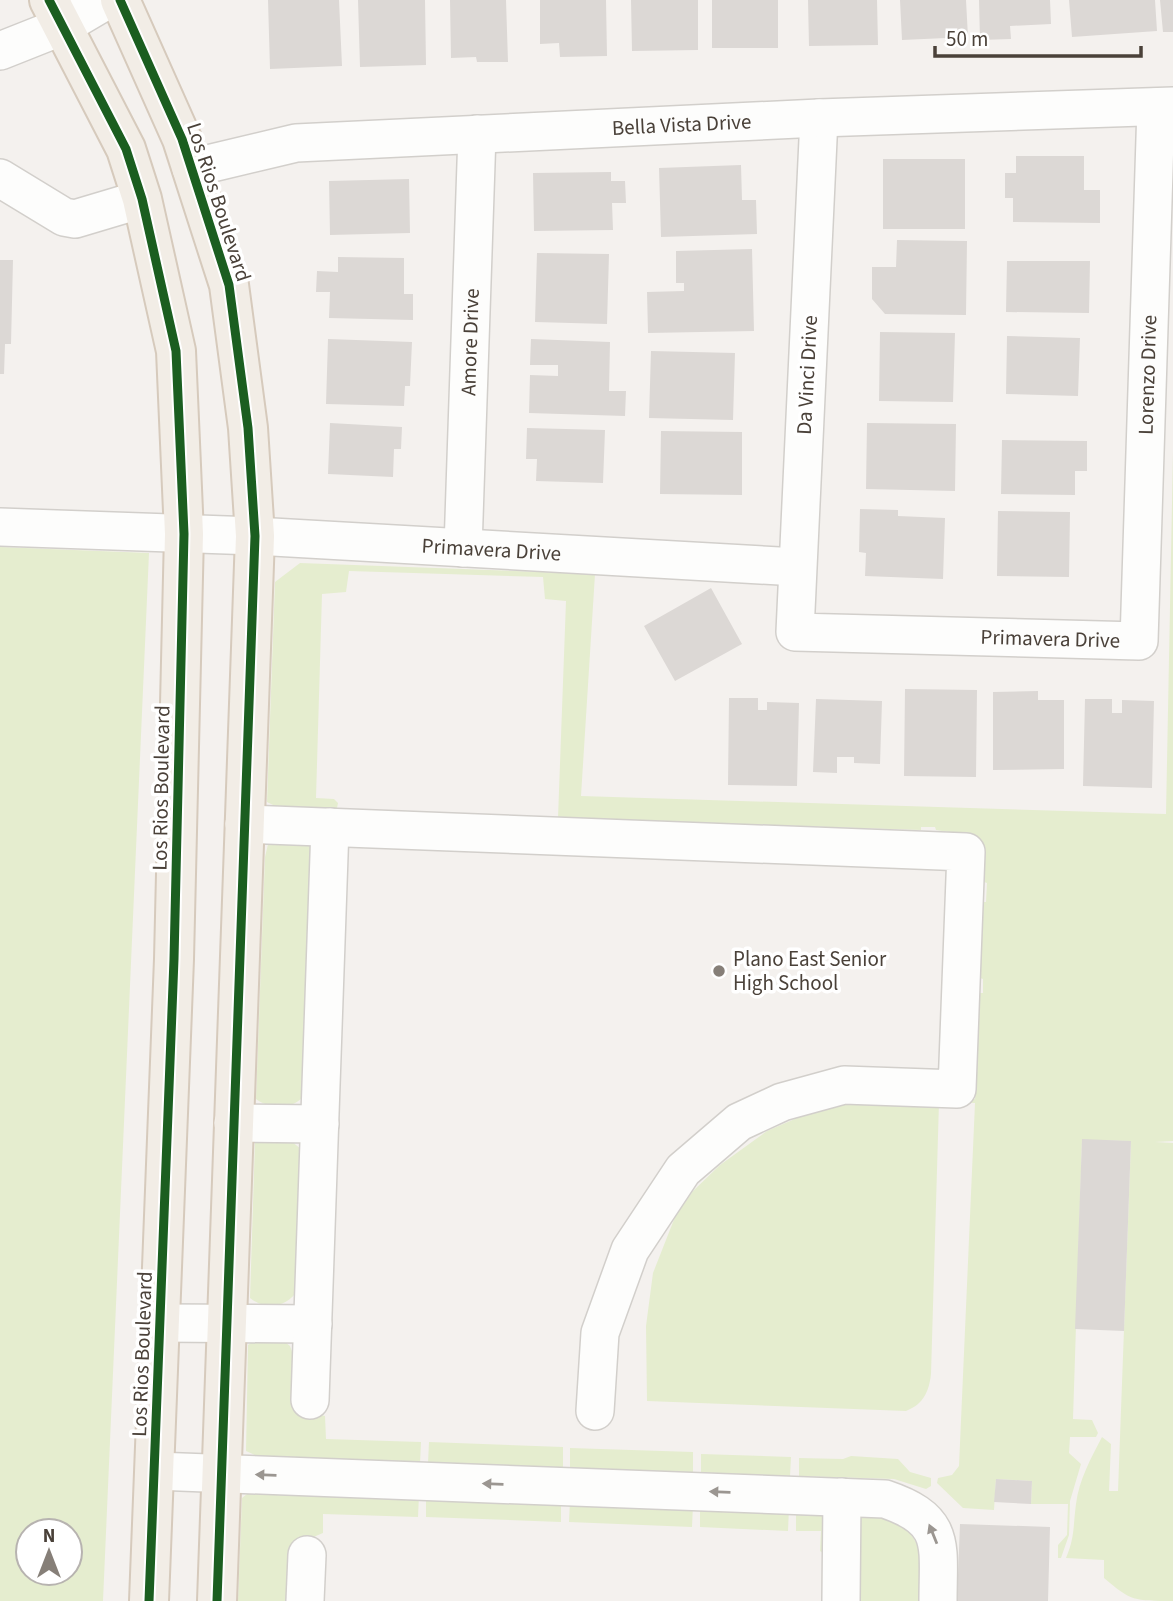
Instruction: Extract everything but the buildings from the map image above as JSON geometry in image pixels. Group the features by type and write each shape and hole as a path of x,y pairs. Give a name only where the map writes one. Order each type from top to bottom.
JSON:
{"main road":[{"name":"Los Rios Boulevard","path":"120,0 182,139 229,285 248,428 254,536 217,1601"},
{"name":"Los Rios Boulevard","path":"56,13 126,149 142,199 176,351 184,534 161,1323 149,1601"}],"street":[{"path":"0,51 56,13 107,0"},
{"name":"Bella Vista Drive","path":"191,168 296,143 820,118 1165,107"},
{"name":"Lorenzo Drive","path":"1139,641 1165,107"},
{"name":"Da Vinci Drive","path":"795,632 820,118"},
{"name":"Amore Drive","path":"463,548 477,134"},
{"path":"0,178 64,217 75,219 142,199"},
{"name":"Primavera Drive","path":"0,527 254,536 797,567"},
{"name":"Primavera Drive","path":"795,632 1139,641"},
{"path":"244,824 966,852 957,1089 844,1086 782,1102 739,1122 683,1170 630,1250 600,1333 595,1411"},
{"path":"310,1400 330,827"},
{"path":"233,1123 320,1124"},
{"path":"161,1323 313,1324"},
{"path":"155,1471 885,1499 911,1508 929,1523 938,1544 938,1601"},
{"path":"841,1601 842,1497"},
{"path":"305,1601 307,1555"}],"green space":[{"path":"1173,451 1173,1141 1155,1142 1173,1143 1173,1601 1160,1601 1141,1600 1121,1591 1104,1578 1104,1560 1066,1558 1080,1486 1102,1437 1111,1444 1109,1491 1118,1491 1131,1141 1082,1140 1073,1419 1092,1420 1098,1433 1096,1437 1070,1437 1069,1453 1081,1464 1070,1501 1069,1535 1061,1558 1058,1558 1058,1545 1067,1535 1068,1504 1031,1504 1032,1481 996,1479 994,1510 963,1508 937,1483 938,1478 952,1475 959,1466 975,1103 939,1102 931,1374 927,1391 917,1405 906,1411 647,1401 646,1326 653,1273 675,1217 693,1191 720,1165 767,1131 797,1118 847,1103 975,1099 979,993 983,993 983,979 980,978 982,902 986,902 987,883 984,882 984,865 960,834 936,830 935,827 921,827 921,830 558,818 566,601 545,599 543,577 349,571 346,592 322,594 316,798 334,799 338,803 337,808 279,808 267,802 275,582 300,563 595,574 581,796 1166,814"},
{"path":"0,547 149,553 103,1601 0,1601"},
{"path":"269,840 305,842 311,847 303,1097 280,1107 267,1105 256,1099 265,857"},
{"path":"255,1141 291,1141 301,1149 298,1290 288,1300 269,1306 250,1298"},
{"path":"255,1340 285,1342 290,1346 314,1413 325,1416 326,1439 421,1442 420,1464 259,1457 246,1451 248,1345"},
{"path":"429,1442 563,1447 563,1469 428,1463"},
{"path":"570,1448 693,1452 693,1473 570,1469"},
{"path":"701,1454 791,1457 790,1476 701,1473"},
{"path":"851,1456 898,1459 910,1472 931,1478 931,1486 926,1489 894,1479 799,1476 799,1458 843,1459"},
{"path":"252,1490 419,1495 418,1517 323,1514 323,1533 311,1538 288,1601 238,1601 242,1498"},
{"path":"426,1496 561,1500 561,1522 426,1517"},
{"path":"570,1500 693,1505 692,1527 569,1522"},
{"path":"700,1505 789,1508 788,1531 700,1527"},
{"path":"796,1508 825,1510 823,1553 820,1551 821,1531 796,1531"},
{"path":"856,1510 887,1518 909,1532 922,1563 924,1601 861,1601"}],"cycle path":[{"path":"49,0 126,149 142,199 176,351 184,534 174,959 149,1601"},
{"path":"120,0 182,139 229,285 248,428 255,536 217,1601"}],"place":[{"name":"Plano East Senior High School","path":"719,971"}]}
